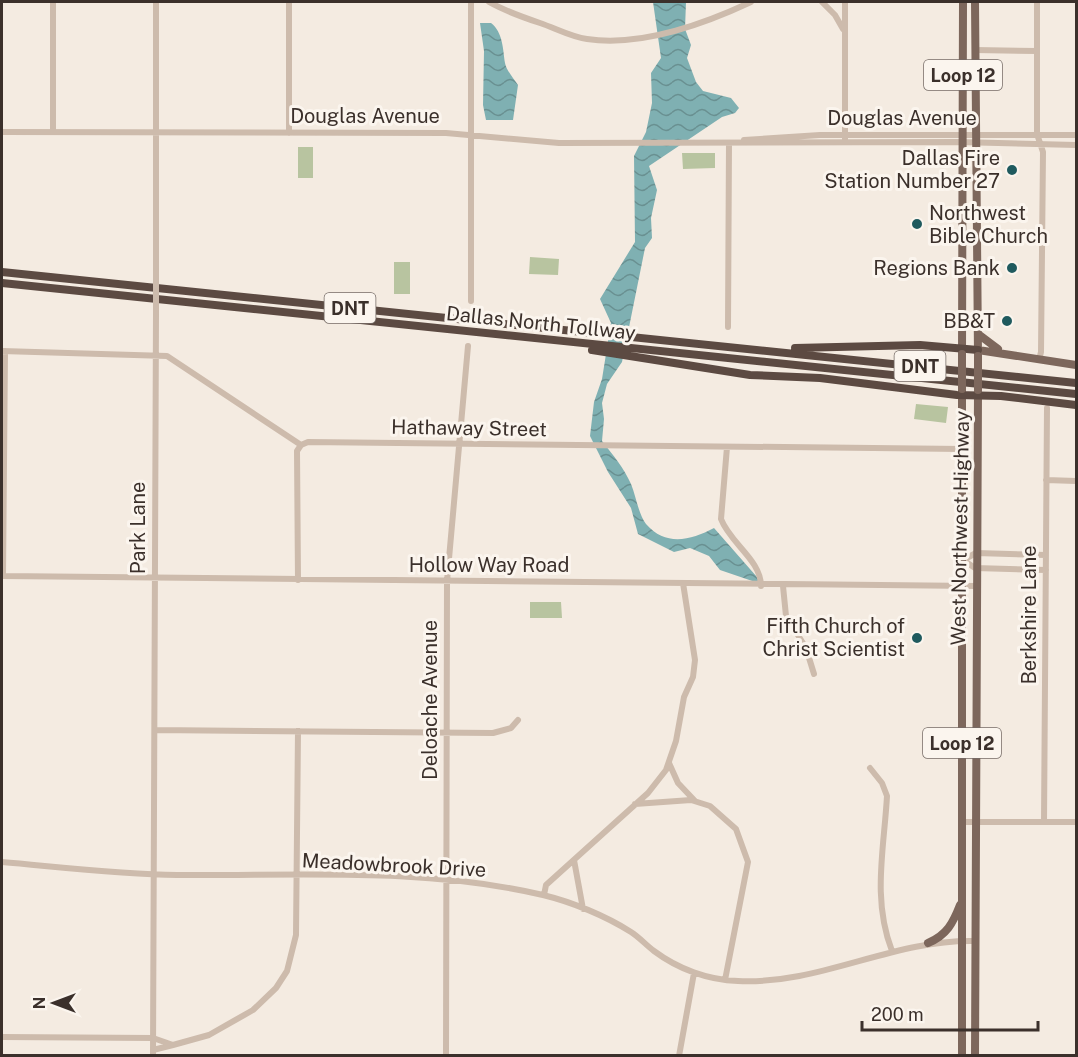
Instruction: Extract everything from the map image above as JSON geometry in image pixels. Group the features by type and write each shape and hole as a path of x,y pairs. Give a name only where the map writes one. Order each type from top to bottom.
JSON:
{"highway":[{"name":"Dallas North Tollway","path":"2,272 1077,383"},
{"name":"Dallas North Tollway","path":"2,283 546,341 1077,394"},
{"path":"546,341 620,356 741,374 978,393 1077,405"},
{"path":"763,350 921,345 978,353"}],"main road":[{"name":"West Northwest Highway","path":"962,1056 963,2"},
{"name":"West Northwest Highway","path":"975,2 978,334 975,568 975,1056"},
{"path":"964,168 976,168"},
{"path":"978,334 991,346 1007,352 1039,360 1077,364"},
{"path":"978,353 1007,352"},
{"path":"928,943 939,938 950,927 962,901"}],"street":[{"path":"53,2 53,132"},
{"name":"Park Lane","path":"153,1053 156,2"},
{"path":"289,2 289,133"},
{"path":"471,2 471,301"},
{"path":"489,2 514,14 584,39 620,39 688,27 715,19 751,2"},
{"path":"822,2 835,15 844,30"},
{"path":"845,2 846,143"},
{"path":"1037,2 1037,134 1042,145 1041,352 1039,360"},
{"path":"975,50 1037,51"},
{"name":"Douglas Avenue","path":"2,132 472,134 549,143 793,144 964,139 976,134 1077,135"},
{"name":"Douglas Avenue","path":"729,143 793,136 845,135 964,139 976,144 1077,145"},
{"path":"793,136 793,144"},
{"path":"728,327 729,143"},
{"name":"Deloache Avenue","path":"446,1056 447,581 468,345"},
{"path":"2,576 3,351 167,356 301,445 297,451 298,580"},
{"name":"Berkshire Lane","path":"1044,822 1047,408"},
{"name":"Hathaway Street","path":"301,445 460,444 962,449"},
{"path":"727,447 721,519 725,530 758,570 761,586"},
{"path":"1046,480 1077,481"},
{"path":"1046,555 976,553 963,560 975,568 1046,570"},
{"name":"Hollow Way Road","path":"2,576 761,586 975,586"},
{"path":"544,895 546,885 656,785 668,763 684,697 693,677 695,660 683,584"},
{"path":"783,586 786,616 806,648 814,674"},
{"path":"155,730 447,733 504,731 511,728 518,720"},
{"path":"153,1053 209,1035 253,1010 276,988 287,971 294,949 298,876 298,731"},
{"path":"668,763 678,783 696,802"},
{"path":"870,768 882,783 887,796 879,896 884,930 892,951"},
{"path":"635,804 668,800 696,802 710,806 736,829 748,862 725,980"},
{"path":"962,822 1077,822"},
{"path":"574,860 583,909"},
{"name":"Meadowbrook Drive","path":"2,862 154,874 447,880 544,895 583,909 633,933 655,952 694,973 725,980 758,982 798,977 928,943 975,941"},
{"path":"679,1056 694,973"},
{"path":"2,1037 153,1038 173,1045"}],"green space":[{"path":"298,147 313,147 313,178 298,178"},
{"path":"682,153 715,153 715,168 683,169"},
{"path":"530,257 559,259 558,275 529,274"},
{"path":"394,262 410,262 410,294 394,294"},
{"path":"916,404 948,407 946,423 914,419"},
{"path":"530,602 561,602 562,618 530,618"}],"water":[{"path":"653,2 686,2 685,29 691,45 687,58 696,82 703,91 731,98 739,108 735,113 722,117 649,166 657,190 651,218 652,238 645,248 622,362 607,384 602,403 604,419 602,441 625,472 646,524 670,539 696,536 714,528 764,585 720,570 709,556 690,548 674,552 638,534 631,508 608,472 590,436 594,402 602,379 611,323 600,299 635,242 634,156 646,132 652,103 651,73 661,58"},
{"path":"480,23 491,23 498,31 506,66 518,85 513,120 486,120 483,105 484,51"}],"place":[{"name":"Dallas Fire Station Number 27","path":"1012,170"},
{"name":"Northwest Bible Church","path":"917,224"},
{"name":"Regions Bank","path":"1012,268"},
{"name":"BB&T","path":"1007,321"},
{"name":"Fifth Church of Christ Scientist","path":"917,638"}]}
